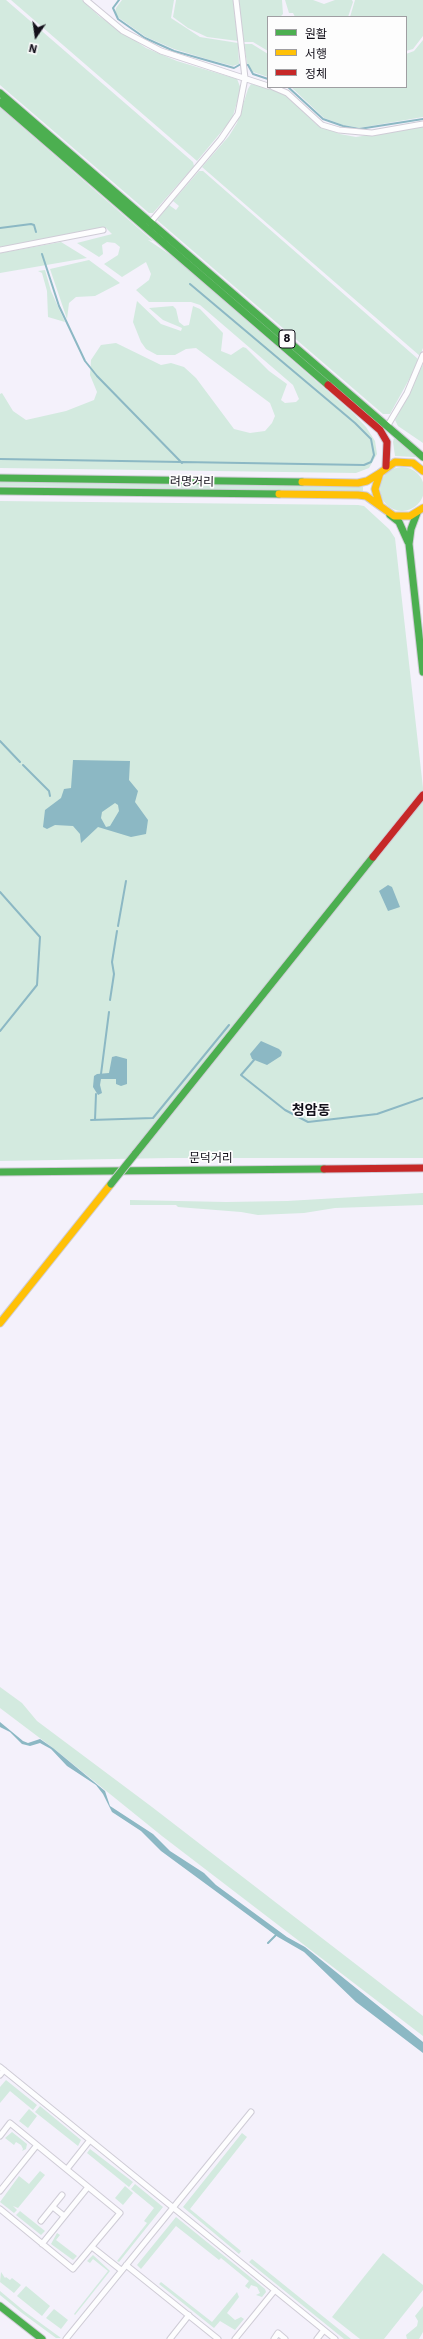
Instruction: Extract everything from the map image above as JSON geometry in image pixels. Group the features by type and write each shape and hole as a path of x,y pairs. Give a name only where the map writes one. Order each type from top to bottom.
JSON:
{"main road":[{"name":"8","path":"0,93 380,430 387,442 386,466"},
{"name":"8","path":"0,102 388,425 423,457"},
{"path":"380,506 375,489 380,473 386,466 404,461 423,466"},
{"path":"412,463 423,471"},
{"name":"려명거리","path":"0,478 358,483 367,481 380,473"},
{"name":"려명거리","path":"0,491 366,496 399,522 409,544"},
{"path":"387,512 402,517 421,510"},
{"path":"421,510 411,528 409,544 423,672"},
{"path":"0,1323 423,795"},
{"name":"문덕거리","path":"0,1172 423,1168"},
{"path":"0,2306 42,2339"}],"street":[{"path":"86,0 123,31 147,44 181,59 267,86"},
{"path":"147,224 233,124 241,106 245,78 236,0"},
{"path":"275,88 291,96 322,125 339,130 372,133 423,124"},
{"path":"0,250 103,230"},
{"path":"388,425 407,393 423,355"},
{"path":"0,2075 2,2069 334,2339"},
{"path":"66,2339 172,2207 251,2112"},
{"path":"0,2136 10,2123 120,2213 73,2270 0,2209"},
{"path":"67,2170 90,2140"},
{"path":"0,2191 37,2145"},
{"path":"42,2244 88,2187"},
{"path":"41,2222 62,2195"},
{"path":"53,2207 64,2216"},
{"path":"92,2247 121,2270"},
{"path":"126,2265 218,2339"},
{"path":"235,2339 275,2290"},
{"path":"170,2339 189,2315"},
{"path":"317,2339 324,2330"},
{"path":"274,2339 278,2334 285,2339"}],"green space":[{"path":"0,0 6,0 193,162 194,166 153,213 149,213 0,85"},
{"path":"11,0 82,0 99,16 146,48 177,61 237,79 241,89 232,119 197,161"},
{"path":"122,0 174,0 171,18 200,37 238,43 239,64 233,66 210,60 174,49 146,37 119,18 115,13 116,8"},
{"path":"176,0 233,0 238,41 207,37 188,28 173,17"},
{"path":"238,0 282,0 283,14 281,16 267,16 267,50 253,42 244,42"},
{"path":"285,0 313,0 324,4 335,0 352,0 353,2 348,16 294,16 293,13 289,13"},
{"path":"355,0 423,0 423,36 413,49 407,51 407,16 350,16"},
{"path":"423,40 423,117 359,128 343,125 324,118 292,88 407,88 407,54 414,51"},
{"path":"244,44 252,44 267,53 267,77 253,72 247,63"},
{"path":"251,84 275,90 287,96 316,124 340,134 356,137 423,126 423,348 420,356 202,167 229,136 237,123"},
{"path":"0,108 153,241 148,240 172,256 354,414 366,427 375,441 377,454 369,468 356,473 0,468 0,394 2,393 13,411 26,420 66,411 94,400 97,392 90,375 91,360 101,345 116,343 161,365 171,363 184,367 196,378 234,429 250,433 265,431 272,423 275,416 270,403 196,348 186,349 175,355 157,355 146,349 141,342 133,322 137,301 161,324 181,331 182,328 163,320 149,308 173,306 176,309 179,322 184,326 189,325 193,306 200,309 223,333 221,351 231,355 243,347 246,348 269,371 287,384 281,400 285,403 296,402 299,399 293,385 200,305 191,302 149,302 136,290 149,280 151,274 146,262 122,277 104,264 118,255 120,247 115,243 107,242 102,245 103,254 99,257 77,243 112,234 106,228 0,247"},
{"path":"199,171 203,171 418,359 412,374 390,414 383,414 157,220 169,205 176,210 179,206 173,201"},
{"path":"61,242 87,258 0,273 0,253"},
{"path":"89,260 120,283 95,296 76,297 69,303 67,319 50,269"},
{"path":"45,270 51,291 65,322 48,317 47,291 42,273 38,271"},
{"path":"423,364 423,443 398,426 395,420"},
{"path":"394,438 416,456 395,456 393,442"},
{"path":"402,467 414,471 420,477 424,489 420,501 414,507 402,511 390,507 384,501 380,489 384,477 390,471"},
{"path":"0,482 363,487 363,491 0,486"},
{"path":"0,501 358,505 364,506 389,529 395,538 423,788 423,1158 170,1158 0,1161"},
{"path":"423,1193 423,1205 335,1208 304,1213 258,1215 241,1212 178,1207 176,1205 130,1205 130,1200 226,1202 287,1201"},
{"path":"0,1687 22,1703 37,1721 152,1807 423,2016 423,2036 162,1836 53,1748 0,1708"},
{"path":"6,2080 37,2105 33,2110 10,2091 0,2103 0,2087"},
{"path":"40,2106 81,2140 78,2146 35,2112"},
{"path":"29,2109 37,2116 28,2128 19,2121"},
{"path":"12,2132 27,2144 26,2149 22,2151 23,2149 21,2145 16,2142 14,2145 5,2138"},
{"path":"242,2133 247,2137 190,2209 241,2251 239,2254 183,2207"},
{"path":"90,2149 133,2182 129,2187 87,2153"},
{"path":"40,2171 45,2175 18,2208 13,2206 17,2210 14,2213 0,2202 19,2176 29,2184"},
{"path":"135,2184 163,2207 119,2262 117,2261 147,2223 144,2221 154,2208 131,2189"},
{"path":"125,2186 133,2193 123,2205 115,2198"},
{"path":"20,2211 45,2231 41,2235 16,2215"},
{"path":"176,2217 265,2289 266,2292 262,2297 256,2295 260,2293 257,2287 251,2285 249,2289 245,2286 249,2281 221,2258 219,2260 176,2226 141,2269 137,2265"},
{"path":"57,2233 60,2235 56,2240 77,2256 73,2260 51,2244"},
{"path":"383,2253 423,2285 423,2290 384,2339 360,2339 332,2317"},
{"path":"93,2255 110,2271 75,2315 74,2314 108,2271 93,2259 90,2263 87,2261"},
{"path":"252,2259 351,2339 344,2339 249,2262"},
{"path":"1,2272 5,2278 6,2277 10,2280 12,2278 21,2285 14,2293 0,2282"},
{"path":"161,2282 212,2322 237,2292 239,2297 227,2313 235,2320 241,2317 244,2319 235,2330 220,2321 214,2328 159,2284"},
{"path":"26,2286 50,2306 42,2316 17,2296"},
{"path":"0,2291 61,2338 56,2338 22,2313 0,2295"},
{"path":"423,2306 423,2332 419,2339 407,2339 406,2335 417,2326 418,2321 415,2316"},
{"path":"54,2309 68,2320 61,2329 46,2318"}],"water":[{"path":"73,760 130,761 129,780 138,791 135,802 148,820 146,834 131,837 98,827 81,843 80,834 73,826 55,825 47,829 43,827 45,810 61,798 64,789 71,788","holes":["115,803 118,805 119,811 110,826 106,827 101,818 102,812"]},
{"path":"388,885 392,887 400,907 388,911 379,891"},
{"path":"261,1041 279,1049 282,1052 281,1056 267,1065 252,1059 250,1054"},
{"path":"116,1056 127,1059 127,1084 121,1086 116,1084 116,1079 101,1079 100,1085 102,1093 98,1095 93,1087 94,1076 97,1074 109,1073 112,1057"},
{"path":"0,1722 23,1741 28,1743 40,1739 53,1748 105,1791 110,1806 153,1834 170,1851 204,1873 216,1885 287,1937 305,1947 423,2042 423,2053 356,2002 304,1952 278,1937 161,1851 141,1831 112,1812 103,1794 96,1785 67,1766 51,1749 40,1743 30,1746 22,1744 10,1732 0,1727"}],"waterway":[{"path":"119,0 113,8 118,19 145,38 174,51 234,68 241,64 248,65 253,74 267,79"},
{"path":"289,88 323,119 343,126 359,129 423,119"},
{"path":"0,228 31,224 34,225 36,232"},
{"path":"42,254 59,306 85,361 97,376 182,463"},
{"path":"0,459 364,465 371,462 374,455 371,439 355,423 190,284"},
{"path":"0,741 20,762"},
{"path":"23,765 49,791 50,796"},
{"path":"118,926 126,881"},
{"path":"0,892 40,937 37,985 0,1031"},
{"path":"110,1000 114,974 112,962 117,931"},
{"path":"101,1074 109,1012"},
{"path":"91,1120 153,1118 229,1025"},
{"path":"254,1060 241,1075 285,1110 308,1122 377,1114 423,1098"},
{"path":"95,1120 96,1094"},
{"path":"268,1943 277,1934"}],"traffic: fast":[{"path":"0,93 423,457"},
{"path":"0,102 328,385"},
{"path":"0,478 302,482"},
{"path":"0,491 279,494"},
{"path":"417,513 411,529 409,544 423,672"},
{"path":"390,515 399,522 408,542"},
{"path":"135,1154 373,857"},
{"path":"111,1184 135,1154"},
{"path":"0,1172 324,1169"},
{"path":"0,2306 42,2339"}],"traffic: slow":[{"path":"423,471 413,463 395,462 380,473 375,489 380,506 394,516 410,516 423,508"},
{"path":"302,482 358,483 367,481 380,473"},
{"path":"279,494 358,495 366,496 380,506"},
{"path":"0,1323 111,1184"}],"traffic: jam":[{"path":"328,385 380,430 387,442 386,466"},
{"path":"373,857 423,795"},
{"path":"324,1169 423,1168"}],"district":[{"name":"청암동","path":"311,1111"}]}
